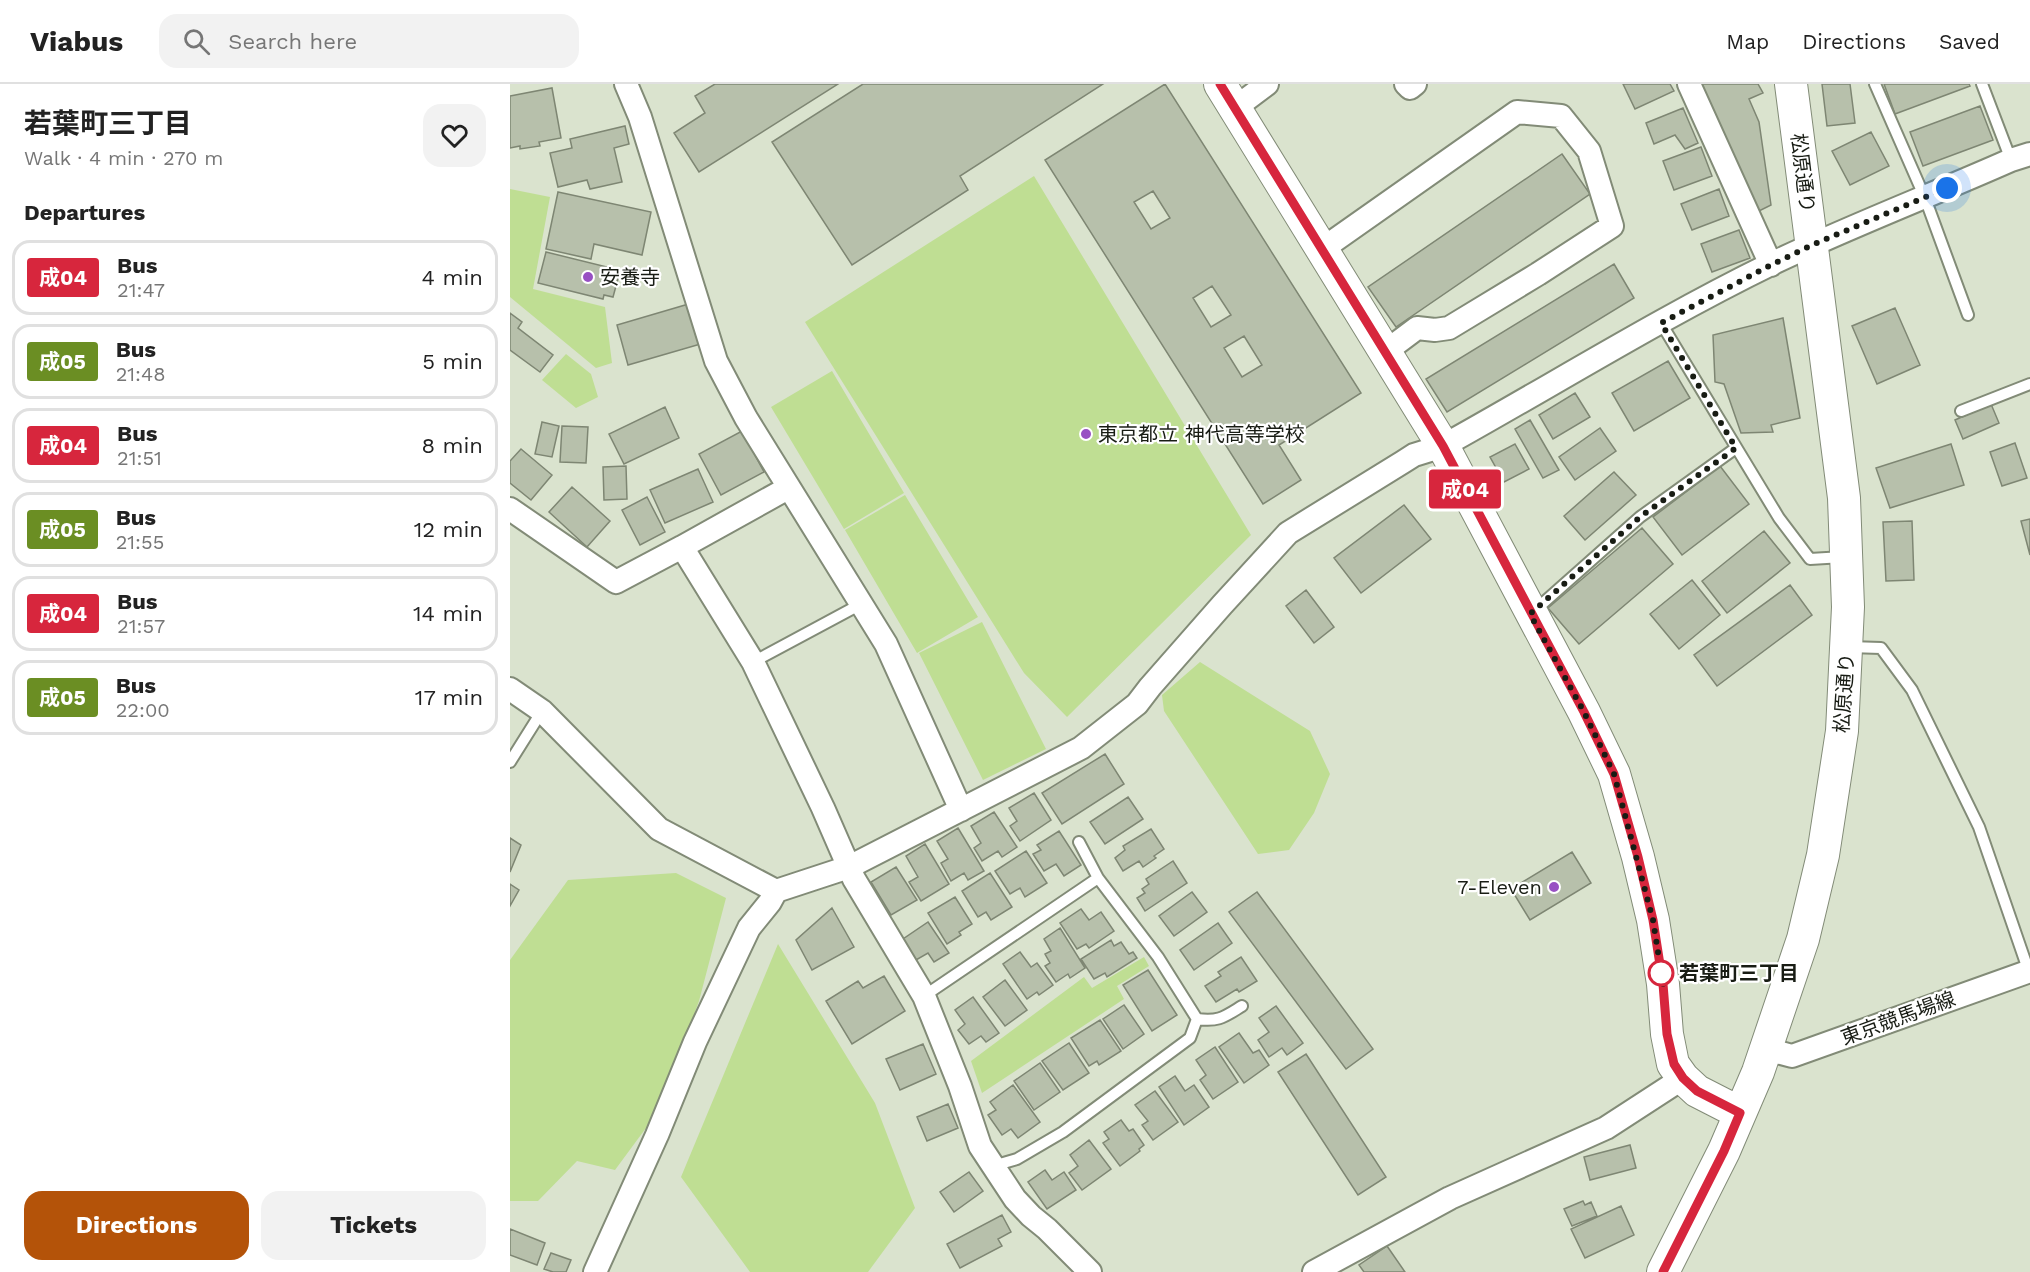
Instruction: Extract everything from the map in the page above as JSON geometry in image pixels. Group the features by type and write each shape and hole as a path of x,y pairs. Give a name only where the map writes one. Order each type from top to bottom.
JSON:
{"main road":[{"name":"松原通り","path":"1663,1272 1724,1151 1740,1113 1766,1049 1803,939 1823,855 1842,731 1847,647 1844,498 1791,84"},
{"path":"1228,96 1443,446 1530,614 1584,712 1614,774 1653,920 1663,984 1667,1034 1674,1064 1683,1078 1697,1091 1740,1113"}],"street":[{"path":"626,84 640,117 716,361 746,418 788,488 886,644 962,810"},
{"path":"1228,96 1267,84"},
{"path":"1406,84 1410,88 1415,84"},
{"path":"1689,84 1771,265"},
{"path":"1321,250 1517,112 1561,116 1589,151 1612,226 1538,274 1449,327 1436,330 1417,328 1384,352"},
{"path":"595,1272 657,1135 695,1042 749,928 776,891 849,867 1081,748 1137,704 1206,623 1288,533 1414,455 1443,446 1661,323 1771,265 1812,245 2020,157"},
{"path":"510,509 616,582 682,548 788,488"},
{"path":"682,548 753,662 854,879 924,996 960,1086 980,1146 1015,1199 1090,1272"},
{"path":"510,689 542,711 658,829 776,891"},
{"name":"東京競馬場線","path":"1766,1049 1792,1056 2030,973"},
{"path":"1314,1272 1449,1198 1606,1128 1683,1078"}],"lane":[{"path":"1875,84 1925,198 1968,315"},
{"path":"1982,84 2020,157"},
{"path":"1661,323 1779,518 1810,559 1846,557"},
{"path":"1961,411 2030,384"},
{"path":"1530,614 1640,517 1736,448"},
{"path":"753,662 861,604"},
{"path":"1847,647 1881,648 1912,690 1979,827 2030,973"},
{"path":"510,762 542,711"},
{"path":"1079,842 1098,878 1158,957 1197,1019"},
{"path":"924,996 1098,878"},
{"path":"1197,1019 1212,1021 1242,1006"},
{"path":"993,1166 1017,1159 1063,1132 1190,1038 1197,1019"}],"green space":[{"path":"1034,176 1251,535 1067,717 1024,673 805,322"},
{"path":"510,189 550,197 533,289 605,307 612,363 596,368 510,297"},
{"path":"566,354 591,374 598,397 576,408 542,380"},
{"path":"832,371 904,493 844,529 771,407"},
{"path":"905,495 978,617 917,653 845,530"},
{"path":"982,622 1046,749 983,780 919,653"},
{"path":"1200,662 1310,731 1330,774 1314,813 1289,850 1258,854 1164,711 1162,695"},
{"path":"676,873 726,898 699,1001 660,1109 615,1170 577,1161 538,1201 510,1201 510,960 568,880"},
{"path":"778,944 875,1103 915,1208 868,1272 750,1272 681,1177"},
{"path":"1144,957 1149,966 1117,986 1124,999 982,1093 971,1061 1084,977 1092,988"}],"building":[{"path":"715,84 838,84 699,172 674,133 705,113 695,96"},
{"path":"863,84 1103,84 960,176 968,190 852,265 772,142"},
{"path":"1165,84 1361,393 1279,445 1301,480 1263,504 1045,160","holes":["1153,191 1170,218 1151,229 1134,202","1212,286 1231,315 1211,327 1193,298","1244,336 1262,365 1242,377 1224,348"]},
{"path":"1623,84 1670,84 1674,91 1635,109"},
{"path":"1698,84 1758,84 1763,93 1749,99 1759,122 1771,205 1757,212"},
{"path":"1822,84 1850,84 1855,123 1827,126"},
{"path":"1884,84 1969,84 1970,86 1895,114"},
{"path":"552,88 561,138 539,142 540,146 510,148 510,96"},
{"path":"1980,106 1993,140 1923,166 1910,132"},
{"path":"1683,108 1698,143 1685,149 1675,135 1654,144 1646,123"},
{"path":"625,126 629,144 614,148 622,182 590,189 587,180 558,187 550,153 572,148 570,139"},
{"path":"1871,132 1889,166 1850,185 1832,151"},
{"path":"1701,147 1712,176 1674,190 1663,161"},
{"path":"1562,154 1590,194 1396,327 1368,287"},
{"path":"1719,189 1729,216 1692,230 1681,204"},
{"path":"558,192 651,212 642,255 594,244 591,259 546,249"},
{"path":"1739,230 1750,258 1712,272 1701,244"},
{"path":"546,252 611,268 610,273 619,275 613,297 604,295 603,299 538,283"},
{"path":"1614,264 1634,298 1447,412 1426,379"},
{"path":"692,303 704,343 628,365 617,325"},
{"path":"1895,308 1920,365 1877,384 1852,326"},
{"path":"510,313 522,322 518,328 553,355 540,372 510,350"},
{"path":"1783,318 1800,418 1771,425 1773,432 1741,433 1724,384 1715,382 1713,335"},
{"path":"1668,361 1690,398 1634,431 1612,393"},
{"path":"1575,393 1590,417 1553,439 1539,415"},
{"path":"1991,404 1999,423 1963,439 1955,420"},
{"path":"665,407 679,438 624,464 609,434"},
{"path":"1530,420 1559,470 1543,478 1515,429"},
{"path":"542,422 559,426 552,457 535,454"},
{"path":"562,426 588,427 586,463 560,462"},
{"path":"1600,428 1616,451 1575,480 1559,457"},
{"path":"742,431 764,472 721,495 699,454"},
{"path":"2015,443 2027,478 2002,486 1990,452"},
{"path":"1515,444 1529,469 1504,482 1490,457"},
{"path":"1951,444 1964,485 1890,508 1876,468"},
{"path":"521,449 552,475 531,500 510,483 510,461"},
{"path":"626,466 627,499 604,500 603,467"},
{"path":"1720,466 1749,504 1682,555 1653,517"},
{"path":"698,469 713,502 665,523 650,490"},
{"path":"1614,472 1636,495 1585,540 1564,516"},
{"path":"572,487 610,521 587,547 549,512"},
{"path":"647,497 665,532 640,545 622,510"},
{"path":"1404,505 1431,539 1361,593 1334,558"},
{"path":"2030,519 2030,555 2021,521"},
{"path":"1912,521 1914,580 1886,581 1883,522"},
{"path":"1642,528 1673,564 1579,644 1548,608"},
{"path":"1764,531 1790,563 1727,613 1702,581"},
{"path":"1692,580 1720,615 1679,649 1650,614"},
{"path":"1790,585 1812,615 1717,686 1694,655"},
{"path":"1306,590 1334,627 1314,643 1286,606"},
{"path":"1105,754 1124,784 1062,824 1042,793"},
{"path":"1034,793 1051,820 1020,841 1010,826 1017,821 1009,808"},
{"path":"1128,797 1143,819 1105,844 1090,822"},
{"path":"994,812 1017,847 1002,857 998,851 982,861 974,848 981,843 971,826"},
{"path":"958,828 984,871 968,880 964,873 951,881 941,863 948,859 937,841"},
{"path":"1151,829 1164,849 1143,867 1139,861 1123,871 1115,858 1125,850 1123,846"},
{"path":"1059,831 1081,865 1064,876 1056,864 1044,871 1033,854 1041,850 1037,845"},
{"path":"510,838 521,845 510,872"},
{"path":"925,844 949,884 921,901 909,882 918,877 906,856"},
{"path":"1026,851 1047,883 1025,897 1020,888 1010,894 995,871"},
{"path":"1572,852 1591,883 1530,920 1511,889"},
{"path":"1173,861 1187,883 1145,911 1137,898 1145,893 1142,889 1149,884 1146,879"},
{"path":"896,867 917,900 891,915 871,882"},
{"path":"990,873 1012,907 991,920 986,912 978,917 962,891"},
{"path":"510,884 519,890 510,906"},
{"path":"1192,892 1207,912 1174,936 1159,916"},
{"path":"1257,892 1373,1049 1346,1069 1229,912"},
{"path":"955,897 972,924 959,932 961,935 947,944 928,913"},
{"path":"832,908 854,947 812,970 796,940"},
{"path":"1081,909 1089,920 1101,912 1114,931 1089,948 1086,944 1077,949 1060,923"},
{"path":"928,922 949,953 934,962 928,953 916,960 903,939"},
{"path":"1218,923 1232,943 1194,970 1180,950"},
{"path":"1060,928 1085,968 1070,978 1068,974 1056,982 1045,966 1050,963 1045,954 1051,951 1044,939"},
{"path":"1111,940 1114,946 1121,942 1129,954 1133,952 1137,958 1107,977 1105,973 1094,979 1081,959"},
{"path":"1020,952 1031,967 1037,963 1053,985 1039,995 1037,992 1027,999 1003,964"},
{"path":"1241,957 1257,981 1239,992 1237,989 1216,1002 1205,986 1221,976 1218,972"},
{"path":"1148,970 1177,1015 1152,1031 1123,985"},
{"path":"884,976 905,1011 852,1044 826,1001 858,981 863,988"},
{"path":"1005,980 1027,1010 1005,1026 983,997"},
{"path":"973,997 999,1033 986,1042 981,1036 969,1044 958,1030 965,1024 955,1010"},
{"path":"1124,1005 1144,1034 1123,1049 1103,1019"},
{"path":"1276,1006 1303,1043 1287,1055 1282,1048 1269,1057 1258,1040 1269,1032 1259,1018"},
{"path":"1100,1020 1121,1051 1099,1065 1097,1061 1089,1066 1071,1038"},
{"path":"1239,1033 1253,1053 1259,1050 1269,1065 1244,1083 1219,1047"},
{"path":"1069,1043 1089,1073 1063,1090 1042,1061"},
{"path":"923,1044 936,1074 900,1090 886,1059"},
{"path":"1215,1047 1238,1082 1213,1099 1200,1080 1206,1075 1196,1060"},
{"path":"1306,1054 1386,1177 1358,1195 1278,1072"},
{"path":"1040,1063 1060,1092 1034,1110 1014,1081"},
{"path":"1175,1076 1185,1091 1194,1085 1209,1107 1184,1125 1159,1087"},
{"path":"1013,1085 1040,1122 1018,1138 1011,1129 1002,1135 988,1115 996,1110 990,1102"},
{"path":"1155,1091 1178,1122 1153,1140 1142,1125 1148,1121 1135,1105"},
{"path":"948,1104 958,1128 927,1141 917,1117"},
{"path":"1121,1120 1129,1131 1133,1129 1144,1145 1139,1149 1140,1151 1120,1166 1103,1143 1109,1139 1104,1132"},
{"path":"1089,1140 1111,1169 1082,1190 1069,1173 1078,1166 1070,1155"},
{"path":"1630,1145 1636,1168 1590,1180 1584,1157"},
{"path":"1045,1170 1052,1180 1064,1172 1076,1190 1047,1209 1028,1182"},
{"path":"969,1172 983,1191 954,1212 940,1192"},
{"path":"1583,1201 1585,1205 1591,1202 1597,1216 1572,1226 1564,1209"},
{"path":"1621,1206 1634,1235 1585,1258 1571,1229"},
{"path":"1002,1215 1011,1232 998,1239 1002,1246 960,1268 947,1244"},
{"path":"510,1229 545,1243 537,1265 510,1255"},
{"path":"1387,1246 1405,1272 1364,1272 1359,1265"},
{"path":"551,1253 571,1260 566,1272 544,1269"}],"bus line":[{"name":"成04","path":"1220,84 1443,446 1530,614 1584,712 1614,774 1653,920 1663,984 1667,1034 1674,1064 1683,1078 1697,1091 1740,1113 1724,1151 1663,1272"}],"place":[{"name":"安養寺","path":"588,277"},
{"name":"東京都立 神代高等学校","path":"1086,434"},
{"name":"7-Eleven","path":"1554,887"},
{"name":"若葉町三丁目","path":"1661,973"}],"route":[{"path":"1661,973 1663,984 1653,920 1614,774 1584,712 1530,614 1640,517 1736,448 1661,323 1812,245 1947,188"}]}
